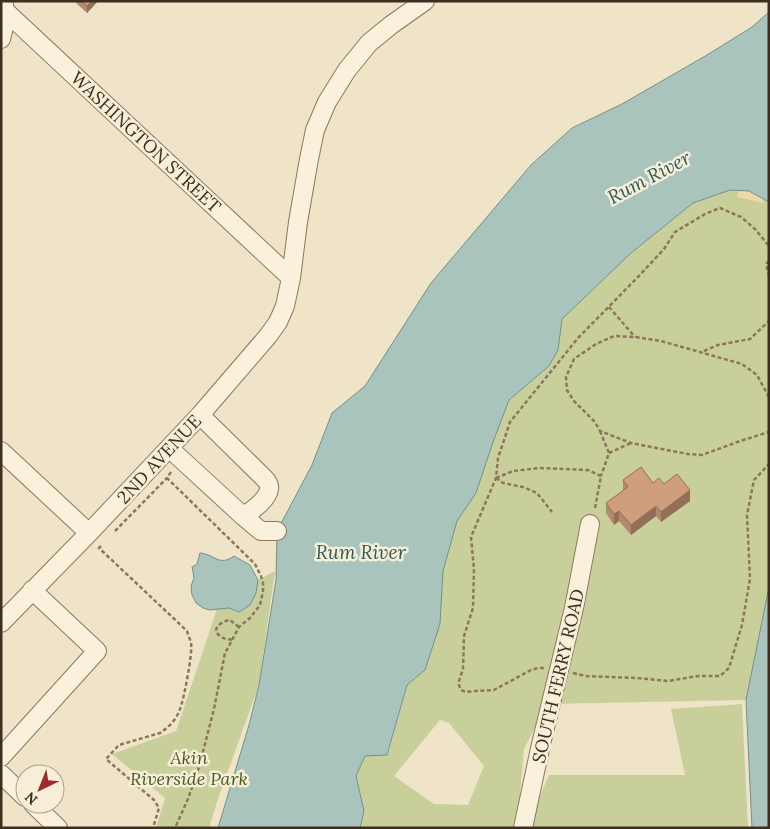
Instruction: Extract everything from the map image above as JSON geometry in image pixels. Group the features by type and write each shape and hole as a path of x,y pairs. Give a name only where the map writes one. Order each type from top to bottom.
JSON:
{"street":[{"name":"2ND AVENUE","path":"1,623 166,452 200,415 278,322 285,306 291,278 298,222 315,130 327,102 347,70 369,43 425,1"},
{"name":"WASHINGTON STREET","path":"3,6 291,278"},
{"path":"1,38 4,27 3,6"},
{"path":"200,415 269,485 269,490 265,497 252,511 243,516"},
{"path":"1,451 89,533"},
{"path":"166,452 261,531 277,531"},
{"name":"SOUTH FERRY ROAD","path":"523,828 574,608 590,524"},
{"path":"1,756 97,650 32,590"},
{"path":"1,774 15,787"},
{"path":"43,814 58,828"}],"path":[{"path":"551,669 538,668 531,670 494,690 466,692 461,690 459,686 463,669 464,636 473,608 474,569 471,537 496,478 498,458 510,422 578,338 664,249 675,232 705,214 720,208 741,217 769,246"},
{"path":"769,261 766,264 769,276"},
{"path":"609,307 635,337"},
{"path":"703,352 718,345 750,339 769,321"},
{"path":"590,524 597,504 601,476 609,453 595,422 574,401 567,390 566,377 574,359 596,344 614,336 662,341 742,364 757,375 769,397"},
{"path":"600,431 631,443 702,455 740,440 769,432"},
{"path":"609,453 631,443"},
{"path":"113,534 167,478 173,468 166,452"},
{"path":"571,673 585,676 668,681 698,676 720,676 729,668 742,625 750,579 747,516 754,480 769,464"},
{"path":"496,478 513,471 539,468 588,470 601,476"},
{"path":"167,478 255,564 261,576 263,591 260,605 239,628 225,653 214,709 199,767 176,828"},
{"path":"496,478 503,483 523,487 538,493 552,512"},
{"path":"106,541 99,548 187,631 191,642 180,711 165,730 119,745 106,758 154,800 159,808 153,828"},
{"path":"232,640 218,635 216,630 219,623 224,620 230,620 239,628"}],"green space":[{"path":"730,190 749,191 769,202 769,587 746,700 547,704 524,749 517,828 360,828 364,811 356,776 365,756 388,754 407,685 425,670 440,624 443,571 457,521 476,493 509,400 549,366 558,350 562,319 631,253 693,203","holes":["440,720 449,723 484,766 468,805 434,804 394,776"]},
{"name":"Akin Riverside Park","path":"275,571 259,685 209,828 156,828 165,798 112,754 176,731 217,609 229,608 239,612 253,599 258,580"},
{"path":"742,704 748,828 532,828 538,800 549,775 685,775 671,709"}],"sand":[{"path":"739,188 765,194 763,203 737,197"}],"water":[{"name":"Rum River","path":"769,12 769,202 749,191 730,190 693,203 631,253 562,319 558,350 549,366 509,400 476,493 457,521 443,571 440,624 425,670 407,685 387,755 365,756 356,776 364,811 360,828 218,828 259,685 276,580 277,531 312,465 332,413 365,386 431,283 531,165 572,128 622,104 707,55 752,27"},
{"path":"200,553 220,560 229,559 234,556 250,565 258,580 256,593 250,605 239,612 229,608 210,610 196,603 192,595 191,586 194,578 192,567 197,564"},
{"path":"769,587 769,828 752,828 746,700"}],"building":[{"path":"81,1 92,1 87,6"},
{"path":"641,467 653,483 659,478 664,484 677,474 690,490 661,512 656,506 631,525 619,511 614,514 606,503 628,487 623,480"}]}
